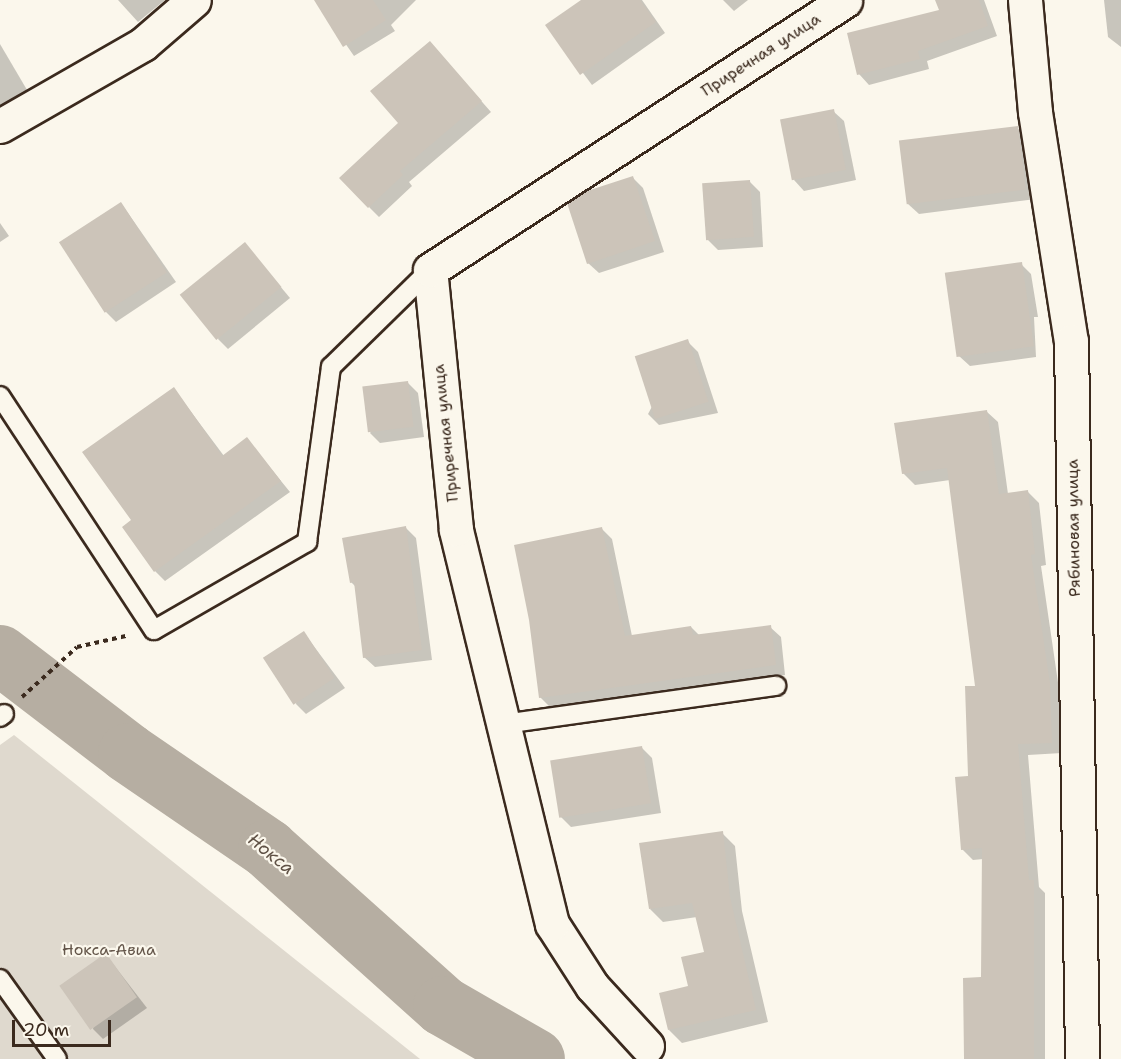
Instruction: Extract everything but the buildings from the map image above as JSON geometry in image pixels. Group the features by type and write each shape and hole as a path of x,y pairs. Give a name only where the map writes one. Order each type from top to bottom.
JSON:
{"street":[{"path":"0,126 143,44 194,0"},
{"name":"Приречная улица","path":"647,1047 592,986 552,924 456,529 430,270 845,0"},
{"name":"Рябиновая улица","path":"1025,0 1035,112 1071,341 1082,1059"}],"lane":[{"path":"0,396 154,630 307,543 332,367 430,270"},
{"path":"504,724 776,686"},
{"path":"0,979 57,1059"}],"path":[{"path":"2,715 77,647 154,630"}],"green space":[{"name":"Нокса-Авиа","path":"14,735 420,1059 0,1059 0,745"}],"waterway":[{"name":"Нокса","path":"0,655 128,753 268,849 443,1006 535,1059"}]}
